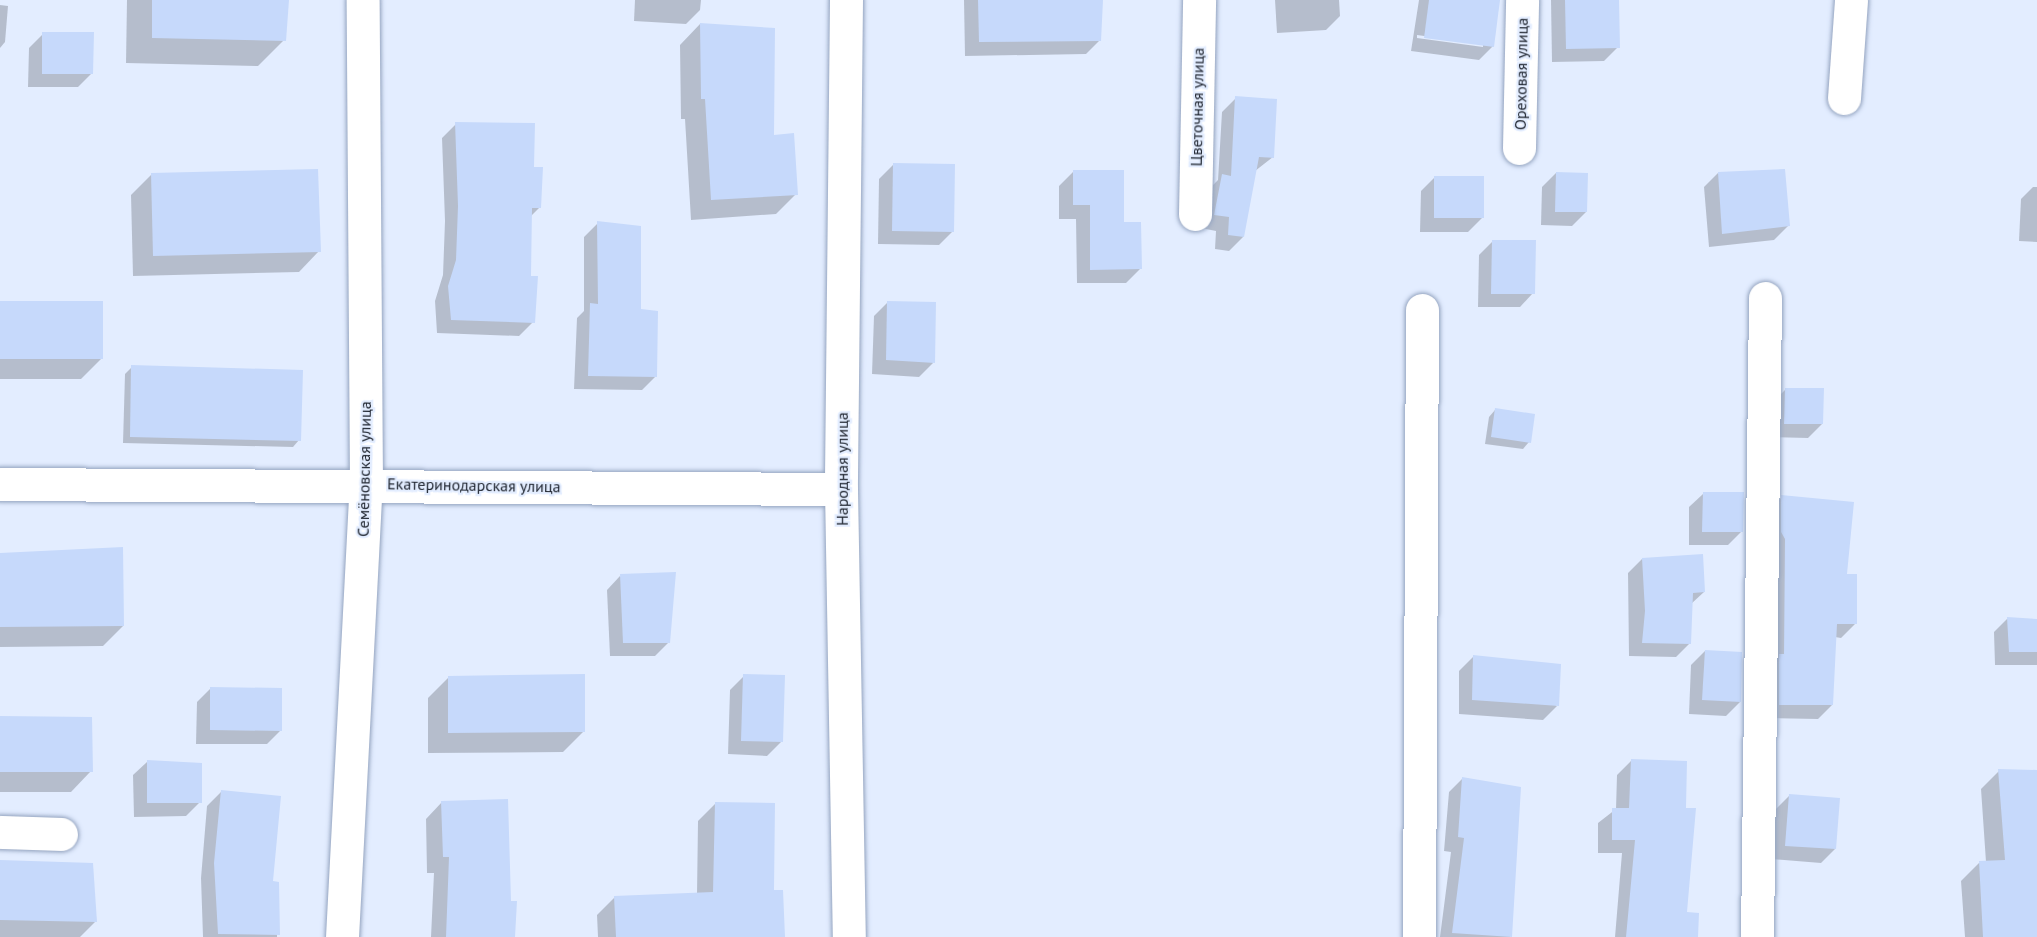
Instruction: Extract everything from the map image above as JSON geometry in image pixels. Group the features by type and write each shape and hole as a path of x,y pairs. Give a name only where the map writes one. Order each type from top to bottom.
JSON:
{"street":[{"name":"Семёновская улица","path":"342,937 366,484 363,0"},
{"name":"Народная улица","path":"846,0 841,489 849,937"},
{"name":"Цветочная улица","path":"1195,214 1199,0"},
{"name":"Ореховая улица","path":"1519,148 1522,0"},
{"path":"1844,98 1851,0"},
{"path":"1757,937 1765,298"},
{"path":"1419,937 1422,310"},
{"name":"Екатеринодарская улица","path":"0,484 366,484 841,489"},
{"path":"0,832 62,834"}],"building":[{"path":"152,0 289,0 286,41 152,38"},
{"path":"978,0 1103,0 1101,41 979,42"},
{"path":"1429,0 1500,0 1494,47 1424,38"},
{"path":"1565,0 1619,0 1620,48 1566,49"},
{"path":"700,23 775,28 774,135 794,133 798,195 711,200 705,99 701,99"},
{"path":"42,32 94,32 93,74 42,74"},
{"path":"1235,96 1277,99 1274,158 1259,157 1244,237 1228,235 1229,217 1214,215 1222,174 1231,176"},
{"path":"455,122 535,123 534,167 543,167 541,208 532,208 531,276 538,276 535,323 451,320 448,286 456,260 458,206"},
{"path":"893,163 955,164 954,232 892,231"},
{"path":"318,169 321,252 153,256 151,173"},
{"path":"1785,169 1790,226 1722,234 1718,172"},
{"path":"1073,170 1124,170 1124,222 1141,222 1142,269 1090,270 1090,205 1073,205"},
{"path":"1556,172 1588,173 1587,212 1555,212"},
{"path":"1434,176 1484,176 1484,218 1434,218"},
{"path":"597,221 641,226 641,309 658,311 657,377 588,376 590,303 598,304"},
{"path":"1492,240 1536,240 1535,294 1491,294"},
{"path":"0,301 103,301 103,359 0,359"},
{"path":"887,301 936,302 935,363 886,360"},
{"path":"131,365 303,370 301,441 130,437"},
{"path":"1785,388 1824,388 1823,424 1784,424"},
{"path":"1495,408 1535,414 1531,443 1491,437"},
{"path":"1703,492 1744,492 1743,532 1702,532"},
{"path":"1781,495 1854,502 1847,574 1857,574 1857,624 1837,624 1833,705 1779,705 1779,654 1784,654 1785,539 1781,532"},
{"path":"123,547 124,626 0,627 0,553"},
{"path":"1703,554 1705,592 1693,593 1691,644 1642,643 1645,611 1642,558"},
{"path":"676,572 670,643 623,643 620,574"},
{"path":"2007,617 2037,619 2037,652 2009,652"},
{"path":"1705,650 1742,652 1741,702 1702,700"},
{"path":"1473,655 1561,664 1559,706 1472,700"},
{"path":"585,674 585,732 448,733 448,676"},
{"path":"743,674 785,675 783,742 741,741"},
{"path":"210,687 282,688 282,731 210,730"},
{"path":"0,716 92,717 93,772 0,772"},
{"path":"1631,759 1687,761 1686,808 1696,808 1687,912 1699,913 1698,937 1626,937 1635,840 1612,840 1612,808 1629,808"},
{"path":"147,760 202,763 202,803 147,803"},
{"path":"1998,769 2037,770 2037,937 1983,937 1979,861 2005,860"},
{"path":"1462,777 1521,787 1512,937 1452,933 1464,838 1458,837"},
{"path":"221,790 281,796 273,881 279,882 280,935 218,934 214,863"},
{"path":"1789,794 1840,798 1836,849 1785,846"},
{"path":"508,799 511,901 517,901 515,937 446,937 449,857 443,857 441,801"},
{"path":"715,802 775,803 774,890 783,890 785,937 616,937 614,896 713,892"},
{"path":"0,860 93,863 97,922 0,920"}]}
